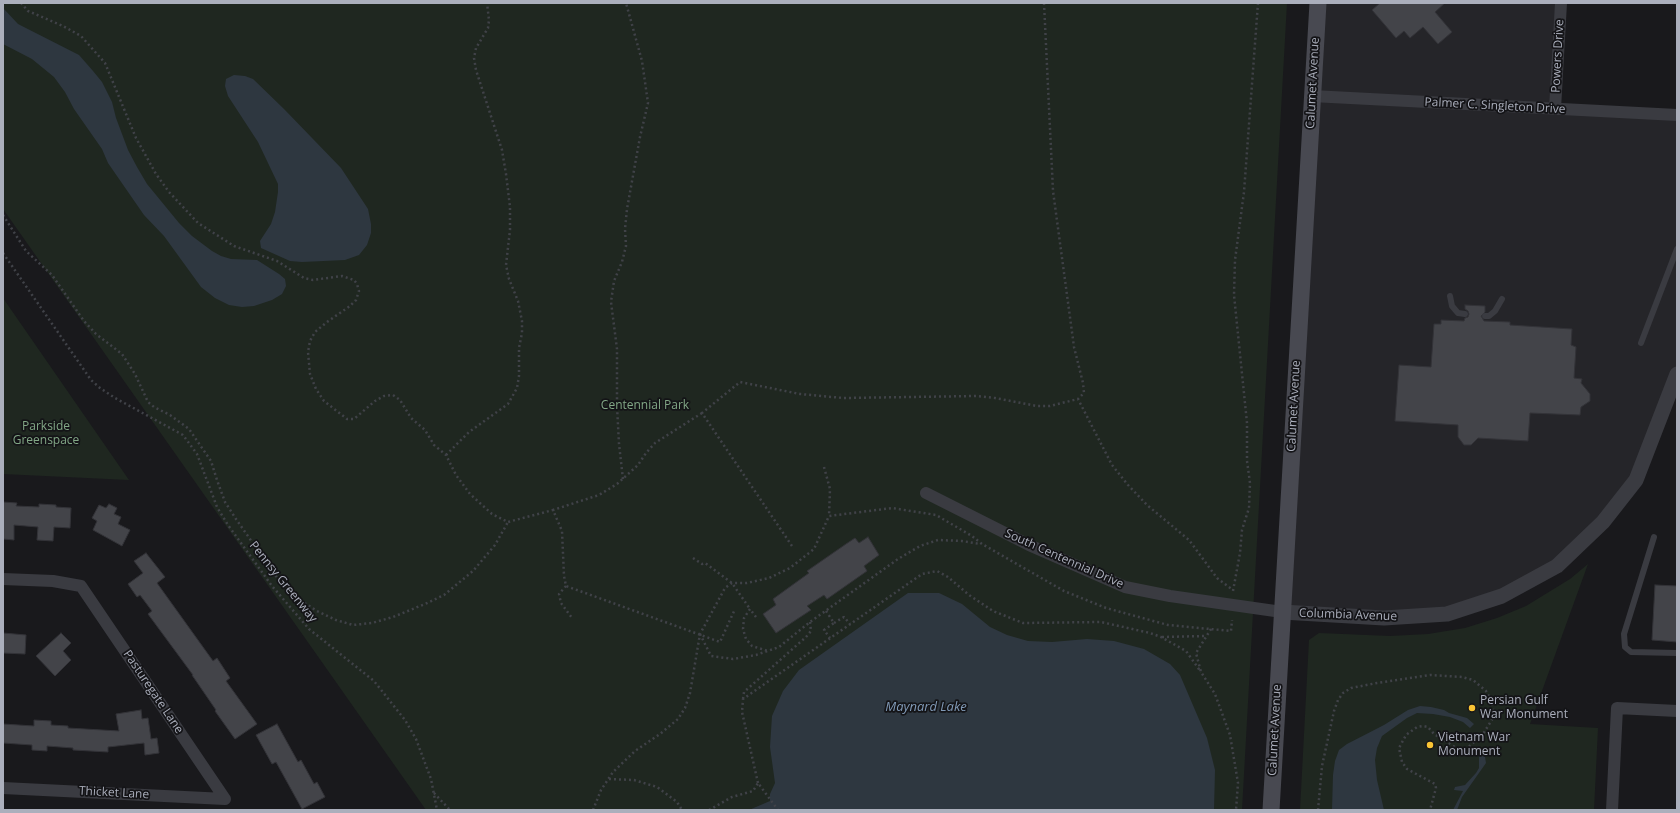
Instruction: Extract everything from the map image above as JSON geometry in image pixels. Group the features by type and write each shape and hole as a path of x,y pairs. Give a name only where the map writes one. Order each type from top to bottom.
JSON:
{"main road":[{"name":"Calumet Avenue","path":"1271,810 1318,3"}],"street":[{"name":"Powers Drive","path":"1555,109 1561,3"},
{"name":"Palmer C. Singleton Drive","path":"1312,96 1677,115"},
{"name":"Columbia Avenue","path":"1282,612 1384,618 1447,614 1502,596 1557,566 1603,522 1636,480 1677,374"},
{"name":"South Centennial Drive","path":"926,493 1029,545 1125,587 1170,596 1282,612"},
{"name":"Pasturegate Lane","path":"3,578 53,581 81,586 225,798"},
{"path":"1612,810 1617,708 1677,711"},
{"name":"Thicket Lane","path":"3,788 225,798"}],"lane":[{"path":"1641,343 1677,249"},
{"path":"1450,296 1452,306 1458,314 1465,314"},
{"path":"1485,316 1489,316 1495,311 1502,299"},
{"path":"1654,537 1624,634 1625,647 1631,652 1677,653"}],"path":[{"path":"21,3 28,11 63,26 81,36 105,63 136,138 156,174 169,192 198,224 234,246 277,261 304,278 313,280 342,276 354,280 359,291 356,300 315,332 310,341 308,366 316,389 324,401 346,419 354,419 375,401 384,396 393,395 400,400 411,418 425,430 434,445 446,455 456,475 470,494 492,514 508,522 599,495 623,479 638,465 646,453 656,443 702,413 740,382 800,394 843,398 977,396 1037,406 1050,406 1078,399 1084,392 1083,383 1074,347 1053,191 1044,3"},
{"path":"446,455 469,432 508,404 517,388 519,376 519,348 522,333 522,321 518,301 509,279 506,265 510,230 510,207 506,174 502,150 476,70 474,58 476,48 488,28 489,20 487,3"},
{"path":"623,479 617,414 617,349 611,302 614,281 622,262 626,246 626,209 648,103 642,61 626,3"},
{"path":"1233,597 1242,530 1249,508 1250,483 1247,461 1247,423 1234,295 1236,260 1244,192 1258,3"},
{"path":"3,215 26,251 52,275 84,321 96,334 122,354 135,374 148,402 154,407 170,414 189,429 211,461 225,502 278,579 300,600 317,611 336,620 353,625 372,623 394,617 425,604 444,594 473,571 495,545 508,522"},
{"name":"Pennsy Greenway","path":"3,253 91,380 115,398 183,435 197,454 217,507 228,525 289,607 309,629 374,681 405,720 416,739 431,779 437,810"},
{"path":"1078,399 1112,465 1128,485 1147,505 1188,540 1217,578 1233,590"},
{"path":"702,413 792,546"},
{"path":"593,810 600,790 613,772 635,751 660,734 678,719 685,708 690,693 700,634 725,588 732,583 747,583 769,578 790,568 814,549 829,516 830,489 824,467"},
{"path":"829,516 892,508 936,515 1064,592 1106,608 1168,625 1231,630 1232,620"},
{"path":"552,510 562,532 564,576 566,586"},
{"path":"700,634 711,656 733,659 756,655 779,647 810,622 898,559 920,546 938,540 982,544"},
{"path":"693,558 702,564 705,563 732,583 756,617"},
{"path":"743,699 922,574 937,571 948,577 968,595 993,612 1023,623 1101,622 1150,633 1161,637 1186,651 1216,694 1230,735 1238,783 1236,810"},
{"path":"566,586 559,594 561,603 572,618"},
{"path":"566,586 720,642 735,609"},
{"path":"750,609 744,618 743,629 746,639 752,646 768,651"},
{"path":"826,611 834,623"},
{"path":"830,638 824,630 844,617 850,624"},
{"path":"778,810 758,783 754,759 742,712 744,692 806,637 810,631 810,622"},
{"path":"1201,672 1196,653 1211,629"},
{"path":"1161,637 1206,636"},
{"path":"1318,810 1322,766 1334,711 1343,692 1352,688 1377,683 1430,676 1462,677 1473,680 1486,691 1493,708 1493,718 1483,734 1463,752 1423,726 1417,727 1406,735 1399,748 1402,762 1407,769 1435,784 1436,788 1430,810"},
{"path":"609,779 634,780 657,787 677,802 682,810"},
{"path":"709,810 732,797 753,791 758,783"},
{"path":"434,793 450,810"}],"shaded area":[{"path":"1320,3 1559,3 1554,106 1314,95"},
{"path":"1316,101 1677,118 1677,365 1634,479 1555,563 1500,592 1445,612 1285,609"}],"green space":[{"name":"Centennial Park","path":"3,3 1287,3 1242,810 426,810 3,209"},
{"name":"Parkside Greenspace","path":"3,298 129,480 3,474"},
{"path":"1588,564 1530,724 1598,728 1594,810 1300,810 1309,640 1319,633 1390,636 1428,634 1465,628 1497,618 1526,606 1570,579"}],"water":[{"path":"3,8 18,24 79,55 93,71 102,82 112,102 116,118 128,150 137,167 147,184 179,223 192,236 221,256 231,259 257,260 279,274 285,279 286,286 282,294 272,300 254,306 242,307 229,305 215,298 201,287 164,236 144,215 108,163 102,149 54,77 32,59 3,44"},
{"path":"234,75 245,76 253,79 341,168 368,209 371,233 367,245 359,255 345,260 302,262 290,261 261,248 260,241 271,224 275,212 278,184 258,142 228,96 225,86 226,79"},
{"name":"Maynard Lake","path":"908,593 939,593 962,604 990,627 1007,635 1028,641 1052,642 1087,639 1114,641 1144,649 1170,664 1180,675 1207,738 1215,770 1214,810 749,810 770,801 770,794 775,783 770,747 772,716 783,691 799,670"},
{"path":"1420,706 1444,710 1467,718 1474,724 1470,728 1463,722 1450,717 1433,714 1417,713 1407,718 1382,736 1377,748 1375,760 1377,780 1384,810 1332,810 1333,775 1335,761 1339,750 1408,710"},
{"path":"1481,751 1485,757 1486,763 1462,797 1457,810 1453,810 1463,791 1454,790 1455,787 1465,785 1476,773 1479,768 1479,754"}],"building":[{"path":"1380,3 1445,3 1435,12 1452,32 1438,44 1423,27 1410,38 1404,31 1396,38 1372,10"},
{"path":"1465,305 1485,306 1485,312 1481,316 1484,321 1510,322 1510,325 1572,329 1571,345 1576,347 1574,378 1582,379 1581,383 1590,394 1590,401 1581,407 1580,415 1530,413 1528,441 1478,438 1471,445 1464,445 1458,437 1458,425 1395,421 1399,365 1431,367 1434,324 1441,324 1441,320 1464,321 1469,314 1465,309"},
{"path":"3,502 17,503 16,506 39,507 39,504 71,508 70,528 54,527 53,541 37,540 38,527 14,525 14,540 3,539"},
{"path":"109,504 117,508 114,514 121,517 118,524 130,530 122,546 93,530 97,521 92,518 99,505 106,508"},
{"path":"868,537 879,555 864,566 867,571 827,599 824,595 807,606 811,610 776,633 763,614 776,605 773,599 809,573 807,571 855,538 859,543"},
{"path":"146,553 165,577 157,583 213,661 217,658 230,678 226,681 257,724 235,739 215,711 216,710 193,675 148,614 152,611 140,595 137,597 128,584 143,573 134,561"},
{"path":"1655,585 1677,586 1677,642 1652,640"},
{"path":"3,633 26,635 25,654 3,653"},
{"path":"61,633 71,643 63,651 71,660 55,676 36,656"},
{"path":"141,710 142,719 148,718 151,739 157,738 159,753 145,755 144,743 108,747 108,752 73,750 73,748 47,746 47,751 32,750 32,745 3,743 3,724 34,726 34,720 51,721 51,725 68,726 68,728 119,731 116,714"},
{"path":"277,724 298,762 301,760 314,784 317,782 325,797 302,809 276,762 272,764 256,735"}],"place":[{"name":"Persian Gulf War Monument","path":"1472,708"},
{"name":"Vietnam War Monument","path":"1430,745"}]}
